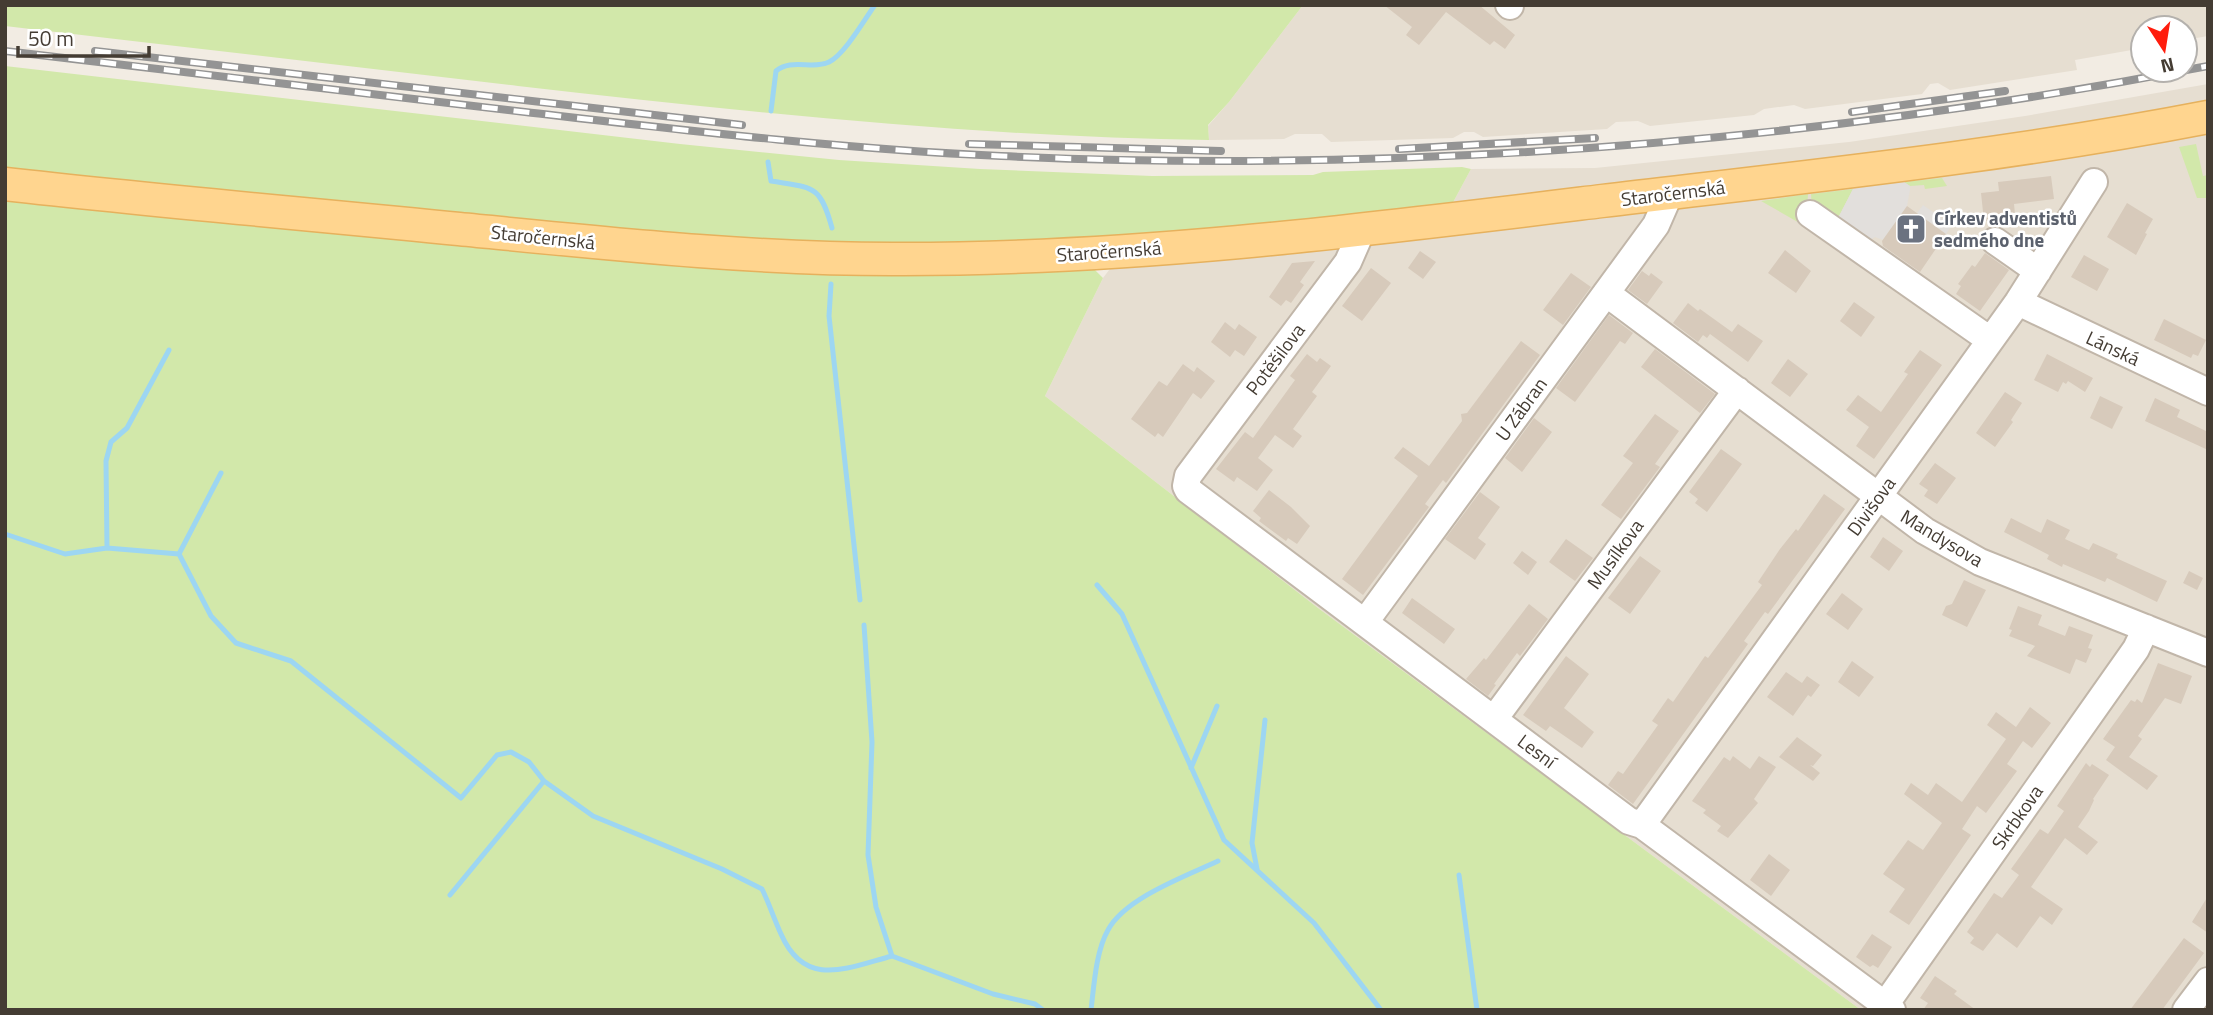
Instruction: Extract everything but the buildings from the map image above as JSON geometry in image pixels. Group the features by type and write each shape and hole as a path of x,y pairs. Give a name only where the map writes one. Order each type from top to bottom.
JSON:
{"main road":[{"name":"Staročernská","path":"5,184 703,251 890,259 1035,256 1362,230 2050,146 2208,117"}],"street":[{"name":"Divišova","path":"1642,825 2018,302 2094,182"},
{"name":"U Zábran","path":"1365,622 1657,225 1670,193"},
{"path":"1810,214 1990,340"},
{"name":"Potěšilova","path":"1186,486 1188,476 1348,262 1362,230"},
{"path":"1994,241 2038,271"},
{"name":"Mandysova","path":"1606,293 1925,531 1980,562 2208,653"},
{"name":"Lánská","path":"2018,302 2208,392"},
{"name":"Musílkova","path":"1493,719 1737,390"},
{"name":"Lesní","path":"1186,486 1192,495 1629,821 1642,825 1888,1007"},
{"name":"Skrbkova","path":"1888,1007 2136,649 2146,628"},
{"path":"2186,1010 2208,981"}],"shaded area":[{"path":"1303,5 2208,5 2208,36 2199,38 2199,14 2129,14 2129,50 2075,60 2077,70 1950,90 1938,83 1930,84 1922,94 1805,109 1794,105 1764,109 1754,115 1650,126 1638,121 1616,122 1607,129 1483,137 1474,132 1464,132 1453,138 1331,142 1322,134 1295,134 1284,139 1209,140 1208,126"},
{"path":"2208,84 2208,1010 1861,1010 1318,608 1045,396 1103,278 1135,236 1450,208 1471,169 1595,168 1849,142 2025,116"},
{"path":"1904,182 1910,186 1907,206 1883,240 1875,237 1870,240 1838,218 1853,189"},
{"path":"1923,205 1952,225 1946,234 1917,213"}],"green space":[{"path":"5,5 1303,5 1229,102 1208,125 1209,140 1036,134 863,122 518,86 5,26"},
{"path":"5,66 839,160 1152,176 1313,175 1323,172 1462,167 1471,169 1450,208 1292,225 1034,241 890,245 678,236 5,169"},
{"path":"2196,144 2203,176 2208,175 2208,198 2197,198 2179,147"},
{"path":"1942,178 1947,186 1925,189 1924,185 1910,186 1904,182"},
{"path":"1853,189 1838,218 1812,209 1811,194"},
{"path":"1808,194 1806,220 1803,225 1761,201"},
{"path":"5,198 1092,267 1103,278 1045,396 1318,608 1861,1010 5,1010"}],"waterway":[{"path":"771,111 776,71 788,65 829,62 848,44 875,5"},
{"path":"768,162 771,181 806,187 818,196 832,228"},
{"path":"831,284 829,316 860,600"},
{"path":"107,548 106,461 111,442 127,428 169,350"},
{"path":"179,554 221,473"},
{"path":"5,534 65,554 107,548 179,554 211,616 236,643 291,661 461,798 497,755 511,752 529,762 544,781 593,816 722,869 762,889 781,934 791,951 802,962 829,970 892,956"},
{"path":"1097,585 1122,614 1224,840 1314,923 1381,1010"},
{"path":"864,625 872,742 868,855 876,907 892,956 993,994 1035,1004 1043,1010"},
{"path":"1191,768 1217,706"},
{"path":"1257,869 1252,843 1265,720"},
{"path":"450,895 544,781"},
{"path":"1091,1010 1101,948 1116,918 1157,889 1218,861"},
{"path":"1459,875 1477,1010"}],"railway":[{"path":"5,51 763,138 941,153 1153,160 1456,156 1607,147 1908,115 2058,93 2208,66"},
{"path":"95,51 742,125"},
{"path":"1852,112 2005,91"},
{"path":"1399,149 1595,138"},
{"path":"969,144 1221,151"}],"place":[{"name":"Církev adventistů sedmého dne","path":"1911,229"}]}
